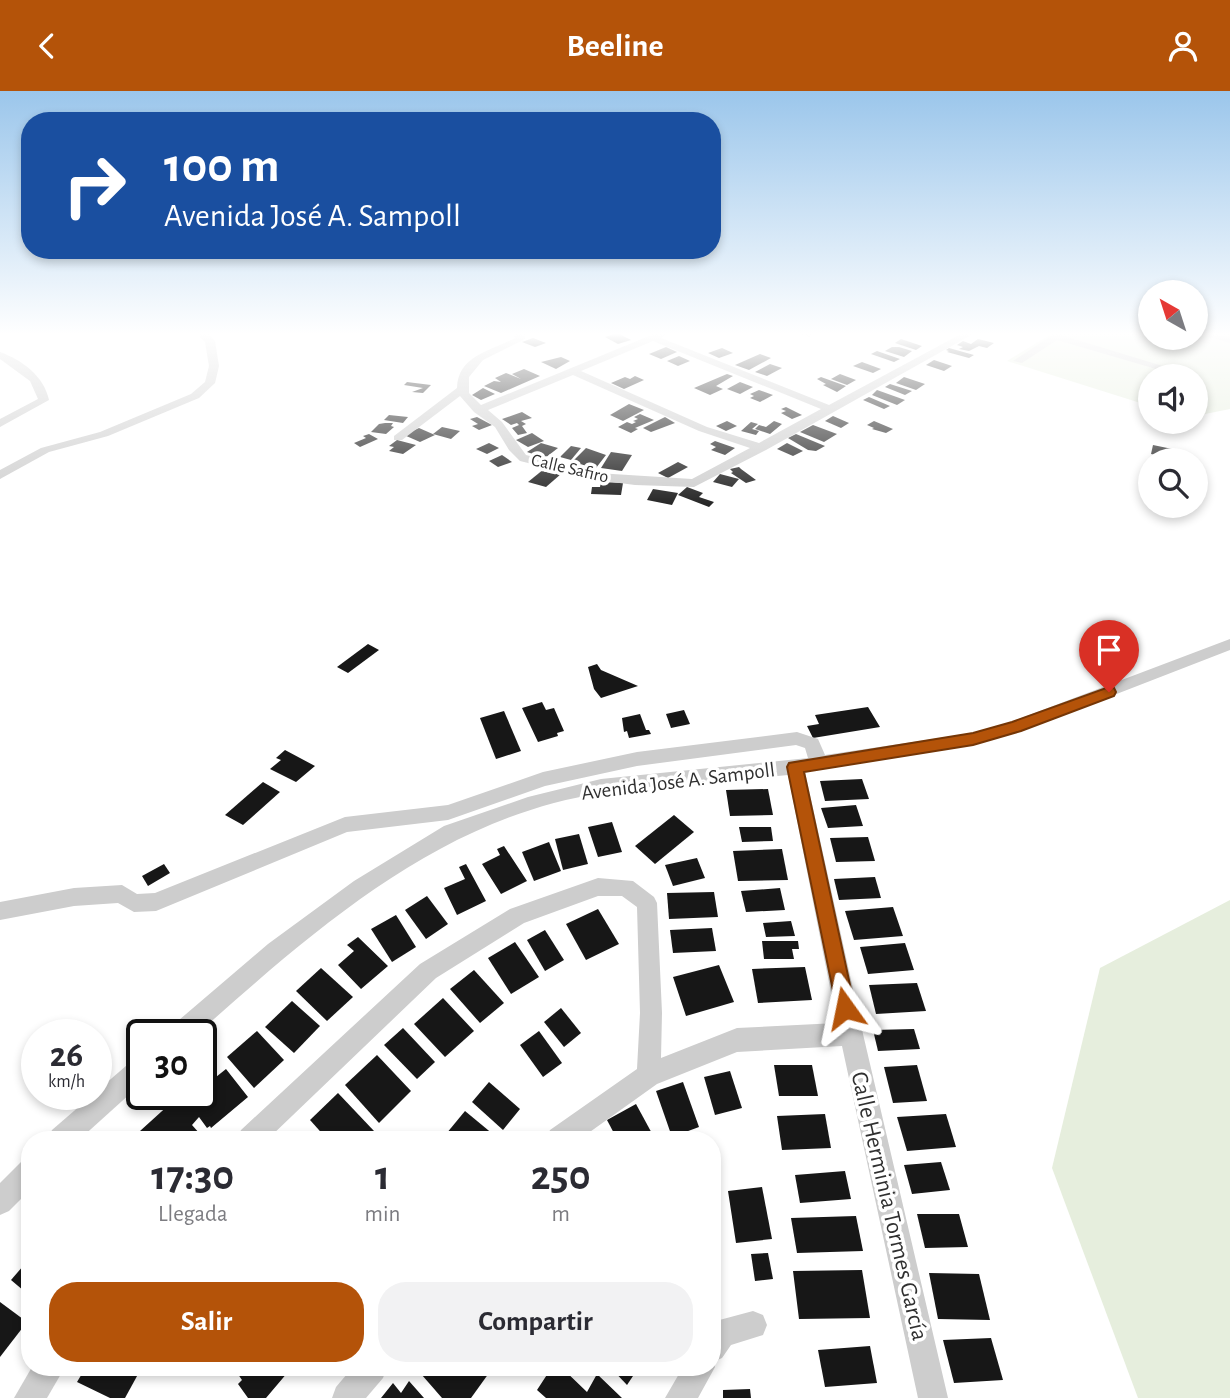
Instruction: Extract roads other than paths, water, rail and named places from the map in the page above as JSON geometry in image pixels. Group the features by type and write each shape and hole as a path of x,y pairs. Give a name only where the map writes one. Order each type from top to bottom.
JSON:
{"street":[{"path":"0,424 44,400 43,395"},
{"path":"0,475 45,450 104,434 196,395"},
{"path":"398,438 454,395"},
{"name":"Calle Safiro","path":"465,395 470,404 495,421 520,457 560,470 666,484 694,483 856,395"},
{"path":"478,410 513,395"},
{"path":"627,395 703,429 762,448"},
{"path":"797,395 830,409"},
{"name":"Avenida José A. Sampoll","path":"197,1019 276,951 449,822 601,786 795,767 920,749 1005,730 1230,644"},
{"path":"0,911 74,897 122,894 134,903 156,902 345,825 449,822 543,779 637,759 797,738 811,744 819,763"},
{"name":"Calle Herminia Tormes García","path":"795,767 851,1034 933,1398"},
{"path":"258,1131 428,971 517,916 598,887 626,887 647,903 651,1013 649,1075"},
{"path":"570,1131 649,1075 737,1040 851,1034"},
{"path":"70,1131 126,1081"},
{"path":"0,1202 21,1180"},
{"path":"721,1334 753,1325"},
{"path":"29,1398 44,1376"},
{"path":"347,1398 365,1376"},
{"path":"680,1398 694,1376"}]}
